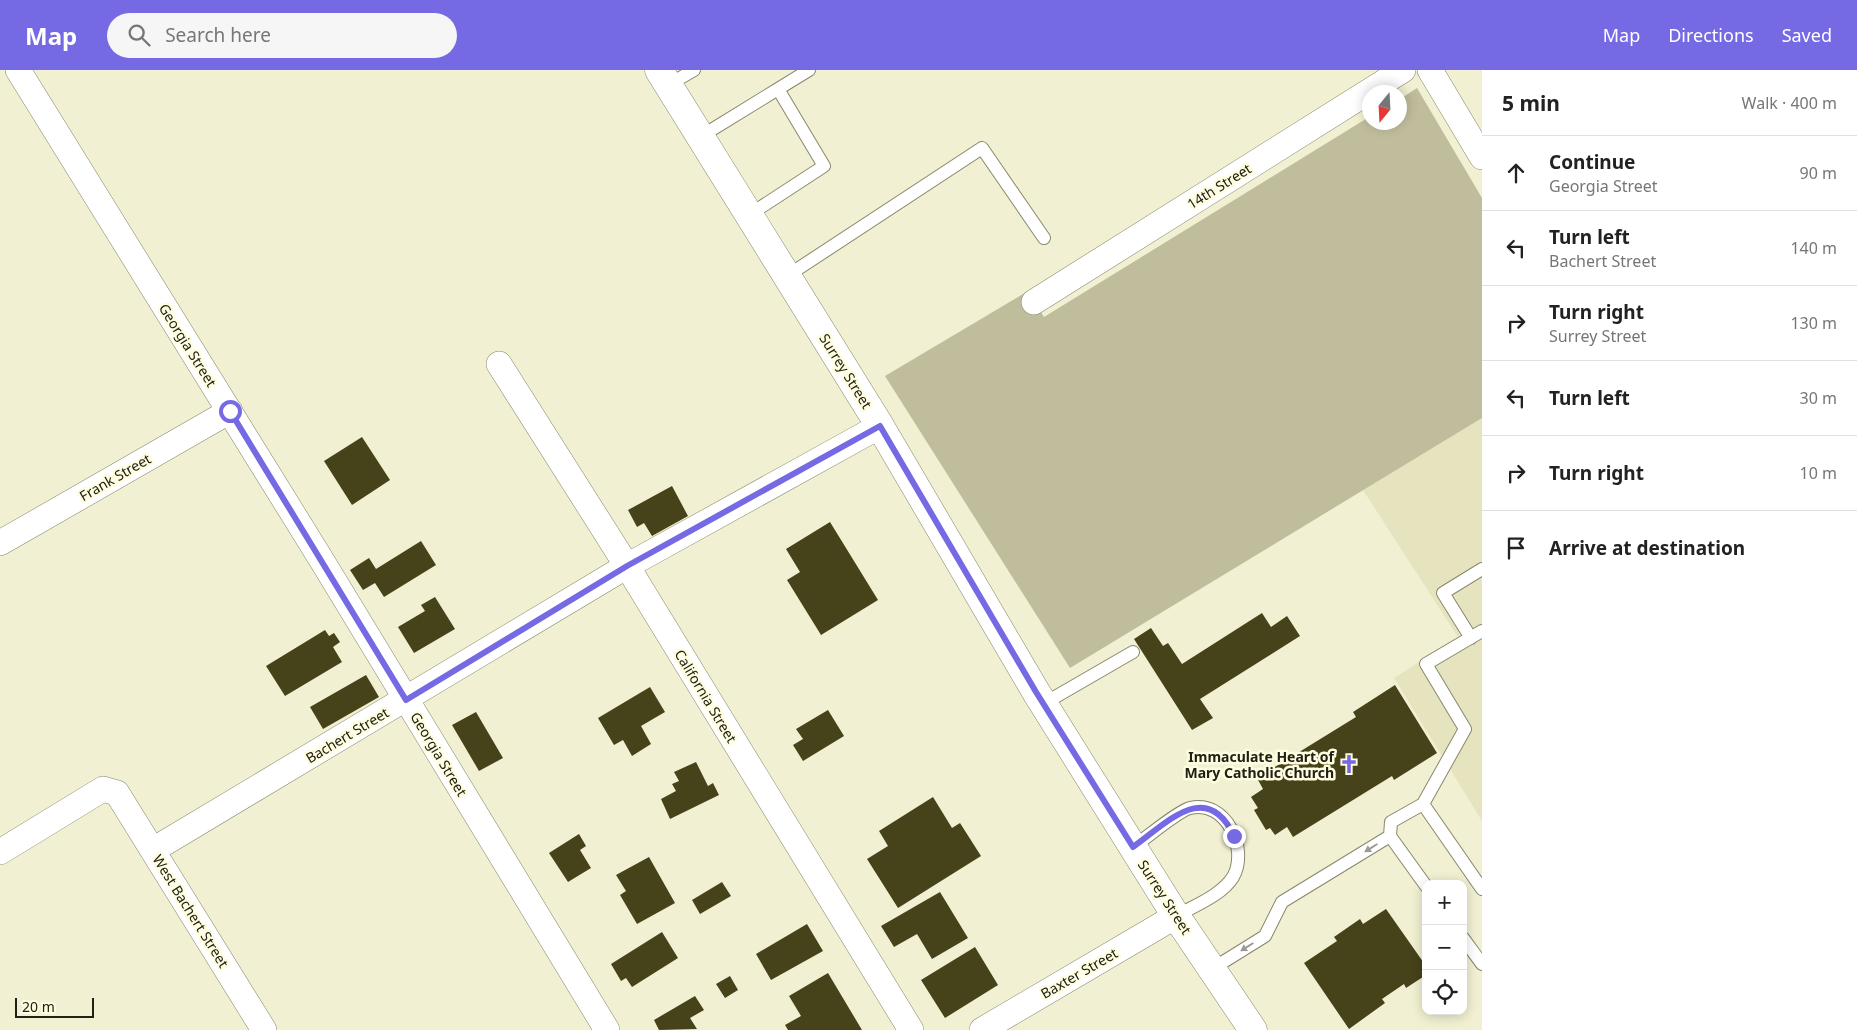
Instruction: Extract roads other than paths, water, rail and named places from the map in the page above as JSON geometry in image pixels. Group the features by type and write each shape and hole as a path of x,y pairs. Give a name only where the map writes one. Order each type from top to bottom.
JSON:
{"street":[{"name":"Georgia Street","path":"18,70 230,411 607,1030"},
{"name":"14th Street","path":"1034,302 1403,70"},
{"path":"1430,70 1482,157"},
{"name":"Surrey Street","path":"664,78 880,426 1043,704 1176,916 1253,1030"},
{"name":"California Street","path":"499,364 627,566 911,1030"},
{"name":"Frank Street","path":"0,544 230,411"},
{"name":"Bachert Street","path":"153,850 627,566 880,426"},
{"name":"West Bachert Street","path":"0,852 103,789 117,793 264,1030"},
{"name":"Baxter Street","path":"982,1030 1176,916"}],"lane":[{"path":"664,78 694,70"},
{"path":"700,137 809,70"},
{"path":"749,215 824,166 778,89"},
{"path":"787,276 982,148 1044,238"},
{"path":"1422,880 1390,836 1391,822 1423,804 1465,730 1426,664 1477,634 1443,593 1482,569"},
{"path":"1043,704 1133,652"},
{"path":"1423,804 1482,889"},
{"path":"1133,847 1189,808 1204,807 1220,814 1228,822 1237,849 1234,876 1225,887 1176,916"},
{"path":"1212,969 1265,936 1282,902 1390,836"},
{"path":"1467,943 1482,964"}],"place":[{"name":"Immaculate Heart of Mary Catholic Church","path":"1349,764"}]}
